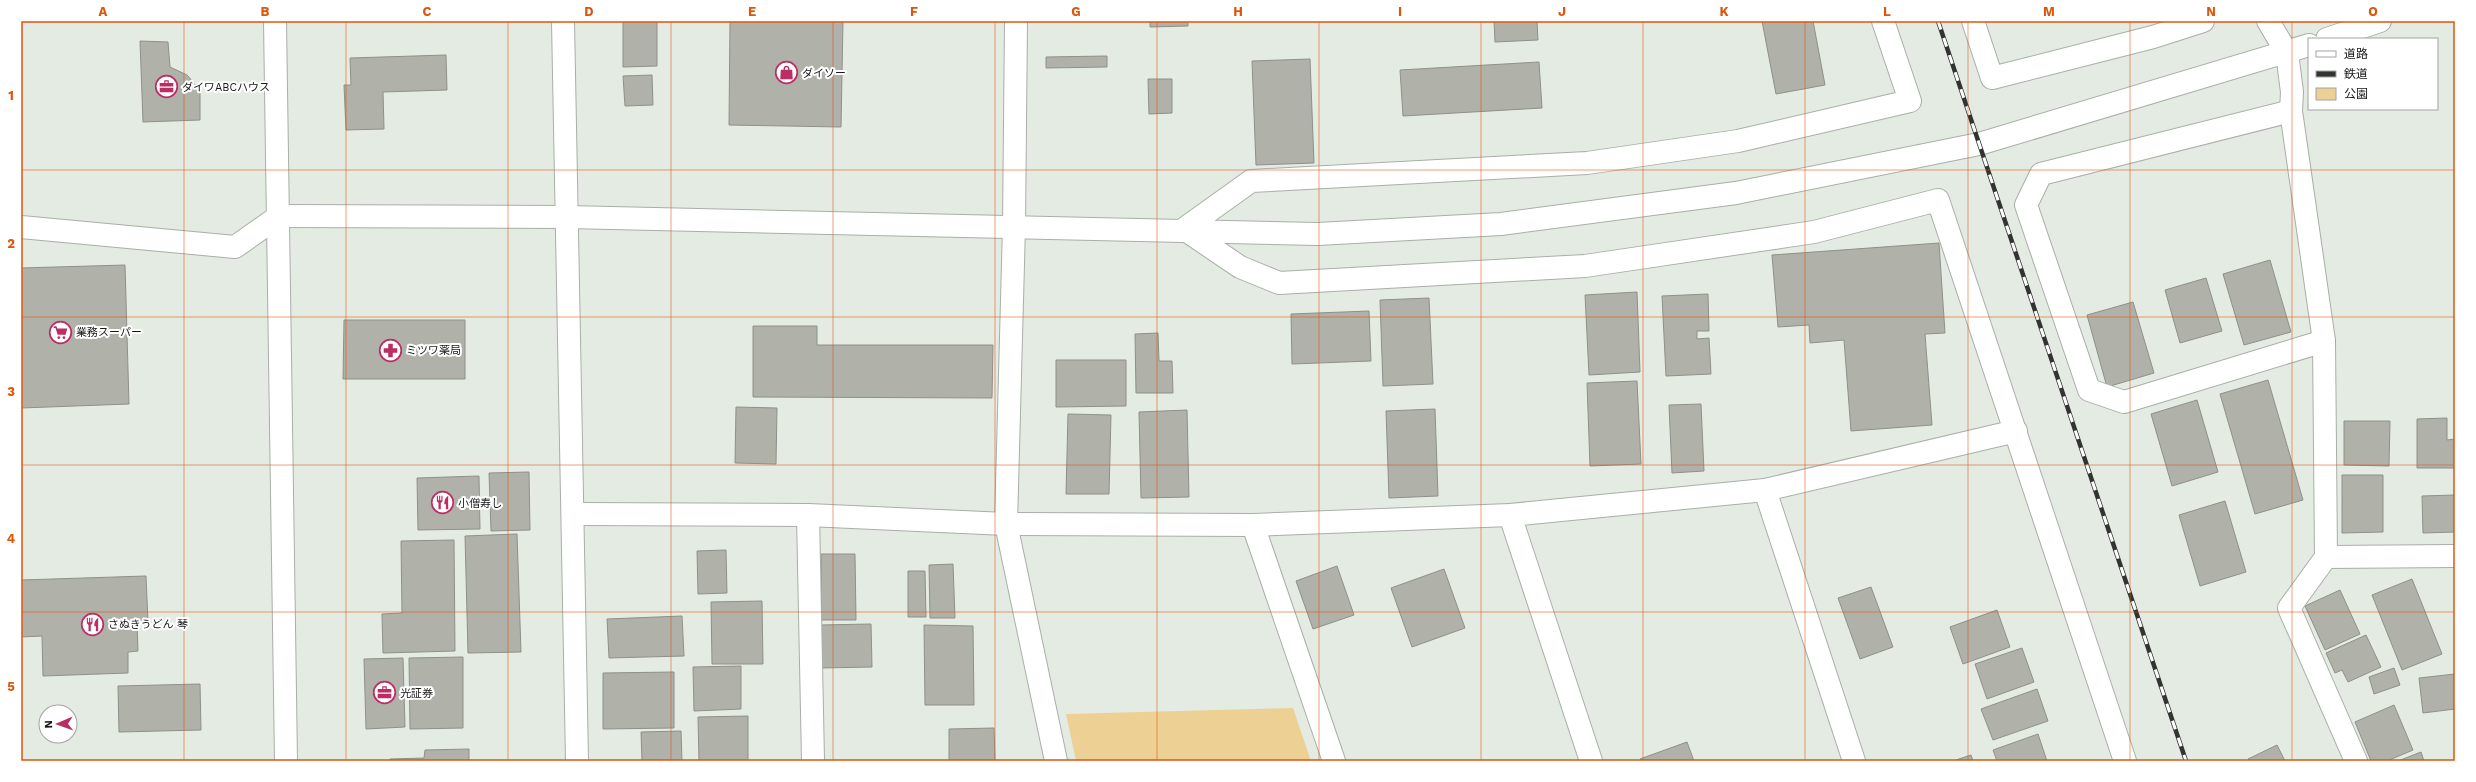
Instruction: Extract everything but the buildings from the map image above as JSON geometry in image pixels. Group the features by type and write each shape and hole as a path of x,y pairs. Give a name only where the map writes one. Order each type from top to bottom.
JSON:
{"street":[{"path":"275,21 286,761"},
{"path":"563,21 577,761"},
{"path":"1016,21 1014,226 1006,524 1056,761"},
{"path":"1184,229 1251,181 1586,163 1738,141 1910,101 1883,21"},
{"path":"1973,21 1992,78 2153,37 2203,21"},
{"path":"2268,21 2287,53 2291,111 2324,341 2326,557 2288,608 2356,761"},
{"path":"2331,38 2380,21"},
{"path":"21,227 235,247 279,216 567,217 1184,229 1318,234 1501,224 1736,193 1979,144 2287,53 2308,45"},
{"path":"2291,111 2041,174 2026,206 2089,390 2124,402 2324,341"},
{"path":"1184,229 1240,267 1279,283 1585,266 1814,232 1938,200 2016,430 2125,761"},
{"path":"573,514 808,515 1006,524 1253,525 1510,515 1765,490 2016,430"},
{"path":"1765,490 1854,761"},
{"path":"808,515 813,761"},
{"path":"1510,515 1591,761"},
{"path":"1253,525 1334,761"},
{"path":"2326,557 2455,556"}],"green space":[{"path":"1293,708 1311,761 1076,761 1066,714"}],"railway":[{"path":"1938,21 2186,761"}],"place":[{"name":"ダイソー","path":"786,73"},
{"name":"ダイワABCハウス","path":"166,87"},
{"name":"業務スーパー","path":"60,332"},
{"name":"ミツワ薬局","path":"391,350"},
{"name":"小僧寿し","path":"443,503"},
{"name":"さぬきうどん 琴","path":"92,624"},
{"name":"光証券","path":"385,693"}]}
